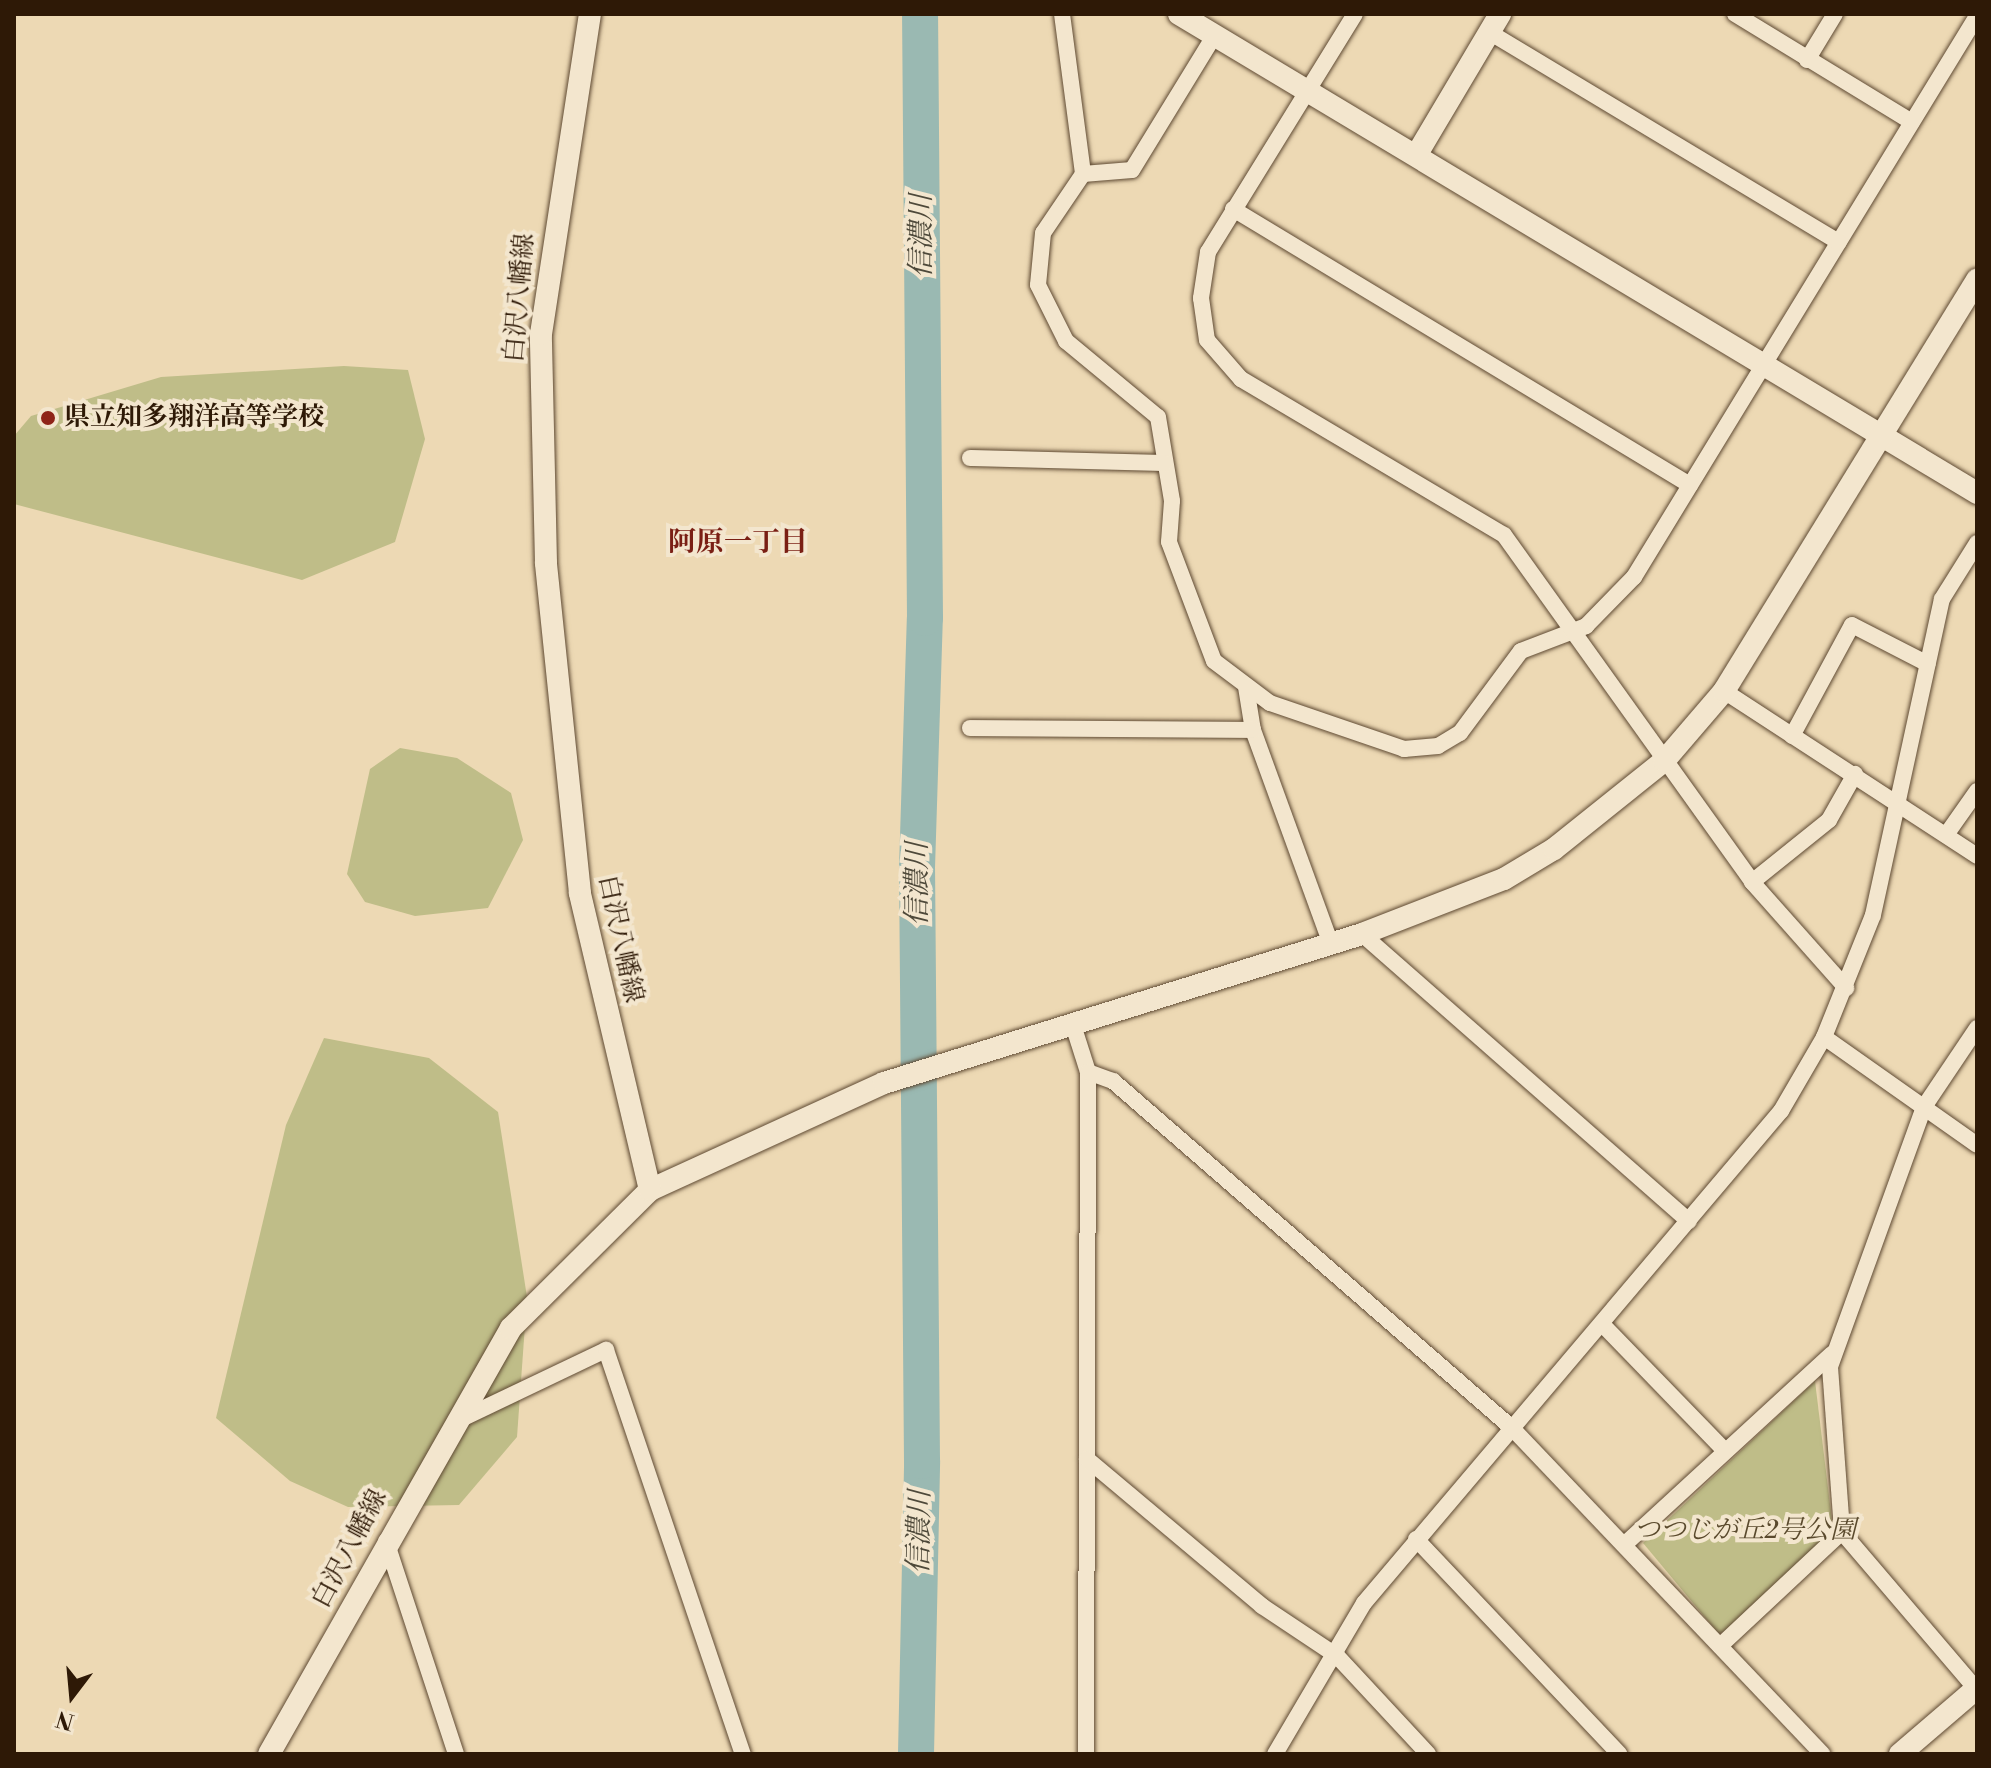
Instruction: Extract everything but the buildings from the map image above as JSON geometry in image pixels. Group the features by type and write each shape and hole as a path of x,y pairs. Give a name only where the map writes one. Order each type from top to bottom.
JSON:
{"street":[{"name":"白沢八幡線","path":"269,1754 450,1424 511,1328 650,1190 580,893 545,548 541,334 590,14"},
{"path":"1062,14 1083,174 1043,233 1038,285 1066,341 1158,417 1165,463 1169,542 1214,661 1246,687 1339,733 1404,749 1438,746 1460,733 1521,651 1586,626 1634,577 1766,366 1977,16"},
{"path":"1179,14 1417,154 1977,493"},
{"path":"1355,14 1208,252 1201,298 1207,340 1241,379 1504,535 1752,882 1846,988"},
{"path":"1735,14 1912,122"},
{"path":"1807,60 1835,14"},
{"path":"1417,154 1495,23 1839,242"},
{"path":"1083,174 1132,170 1214,36"},
{"path":"1233,209 1690,485"},
{"path":"650,1190 884,1083 1074,1028 1362,934 1504,879 1614,805 1664,761 1724,691 1977,280"},
{"path":"970,458 1165,463"},
{"path":"1275,1754 1337,1656 1364,1603 1603,1325 1781,1111 1824,1037 1846,988 1900,801 1942,599 1977,543"},
{"path":"1792,736 1852,625 1928,664"},
{"path":"1246,687 1253,730 1331,944"},
{"path":"1724,691 1900,801 1977,856"},
{"path":"970,728 1253,730"},
{"path":"1752,882 1829,820 1855,774"},
{"path":"1946,835 1977,791"},
{"path":"1362,934 1689,1221"},
{"path":"1074,1028 1088,1072 1086,1754"},
{"path":"1900,1754 1977,1689 1842,1532 1832,1354 1924,1107 1977,1028"},
{"path":"1824,1037 1977,1145"},
{"path":"1088,1072 1113,1081 1512,1428 1822,1754"},
{"path":"1603,1325 1725,1451"},
{"path":"450,1424 606,1350 743,1754"},
{"path":"1624,1545 1832,1354"},
{"path":"1087,1459 1262,1606 1337,1656 1428,1754"},
{"path":"1720,1646 1842,1532"},
{"path":"1416,1539 1619,1754"},
{"path":"386,1541 456,1754"}],"green space":[{"path":"344,366 408,370 425,439 395,542 302,580 14,504 14,436 31,416 161,377"},
{"path":"400,748 457,758 511,793 523,840 488,908 415,916 365,902 347,874 370,769"},
{"path":"324,1038 429,1058 498,1112 527,1297 517,1437 459,1505 348,1507 290,1481 216,1418 286,1125"},
{"name":"つつじが丘2号公園","path":"1815,1381 1832,1521 1827,1537 1729,1632 1718,1633 1643,1543"}],"waterway":[{"name":"信濃川","path":"916,1754 922,1461 917,868 925,618 920,14"}],"place":[{"name":"県立知多翔洋高等学校","path":"48,418"}],"district":[{"name":"阿原一丁目","path":"738,543"}]}
